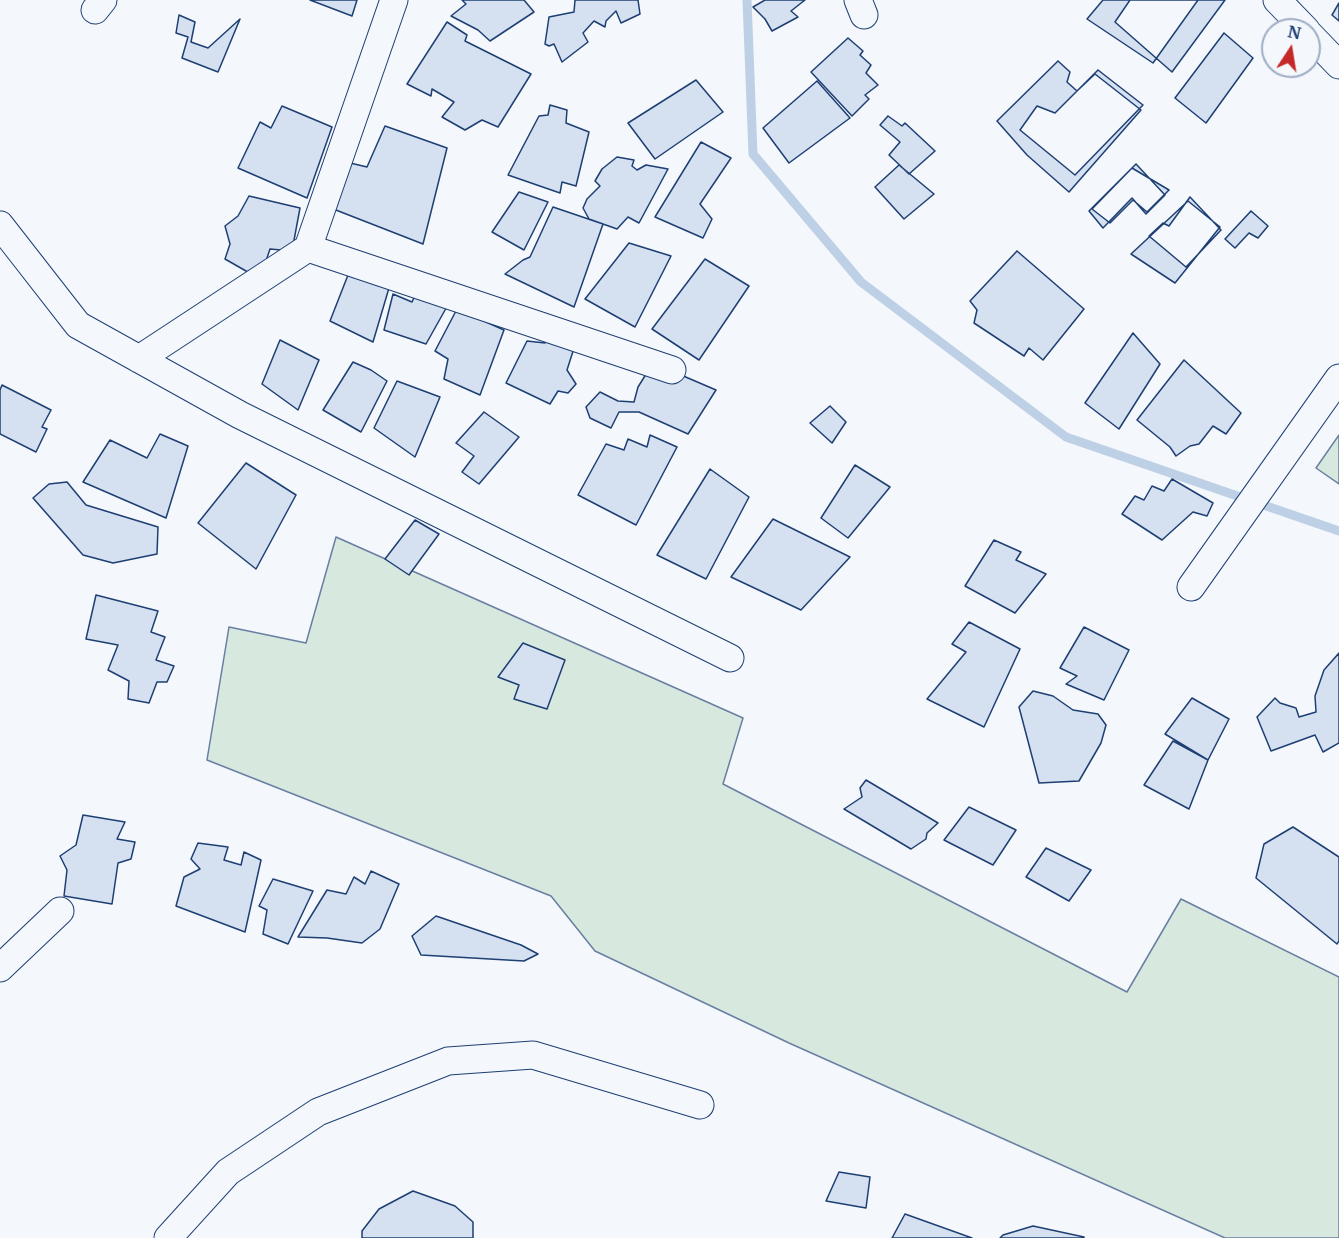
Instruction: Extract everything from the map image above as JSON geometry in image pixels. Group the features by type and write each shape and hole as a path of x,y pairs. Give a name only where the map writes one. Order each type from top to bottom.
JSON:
{"street":[{"path":"140,359 308,248 394,0"},
{"path":"1277,0 1294,18"},
{"path":"1321,46 1339,65"},
{"path":"0,225 78,325 240,415 730,658"},
{"path":"308,248 672,370"},
{"path":"1191,587 1339,378"},
{"path":"0,968 60,911"},
{"path":"168,1238 228,1172 318,1112 448,1061 533,1055 700,1105"}],"shaded area":[{"path":"1339,435 1339,484 1316,468"},
{"path":"336,537 743,718 723,784 1127,992 1181,899 1339,977 1339,1238 1225,1238 789,1043 595,951 551,896 207,760 229,627 306,643"}],"building":[{"path":"310,0 357,0 352,16"},
{"path":"462,0 524,0 534,12 490,41 478,30 451,16 466,4"},
{"path":"575,0 638,0 640,14 621,23 616,11 606,21 605,27 594,21 583,33 588,42 562,62 554,44 549,46 545,44 549,17 574,12"},
{"path":"765,0 805,0 791,11 798,17 772,31 765,19 753,7"},
{"path":"1103,0 1198,0 1153,63 1087,19"},
{"path":"1130,0 1225,0 1172,72 1115,22"},
{"path":"1339,3 1339,21 1332,15"},
{"path":"179,15 195,22 191,42 208,48 240,19 218,72 182,58 188,37 176,33"},
{"path":"447,22 467,35 465,41 531,74 498,127 482,120 465,130 442,117 454,102 432,89 431,96 407,84"},
{"path":"1224,33 1253,58 1206,123 1175,98"},
{"path":"848,38 863,51 860,55 871,65 866,73 878,85 865,95 869,99 852,116 811,72"},
{"path":"1058,61 1070,72 1067,82 1077,91 1095,74 1141,110 1069,192 1027,155 997,121"},
{"path":"1098,70 1143,105 1075,175 1020,130 1037,106 1055,113"},
{"path":"696,80 723,112 655,159 628,123"},
{"path":"817,81 850,118 789,163 763,128"},
{"path":"550,105 567,110 566,123 589,132 576,186 562,182 560,193 508,175 539,116 548,115"},
{"path":"282,106 332,127 307,198 238,168 260,122 271,128"},
{"path":"888,116 902,126 905,123 935,151 909,174 889,155 900,142 880,125"},
{"path":"385,126 447,148 423,244 323,205 346,162 367,167"},
{"path":"701,142 731,158 700,204 712,219 703,238 655,217"},
{"path":"617,157 634,160 632,166 637,170 646,165 668,169 639,223 628,217 617,229 589,219 583,208 587,199 600,186 595,181 602,169"},
{"path":"1136,164 1165,195 1146,214 1132,198 1103,228 1089,211"},
{"path":"899,165 934,194 904,219 875,187"},
{"path":"1132,168 1169,190 1147,212 1133,200 1110,223 1092,209"},
{"path":"519,192 548,202 524,250 492,232"},
{"path":"249,196 300,208 292,251 270,249 260,279 225,259 230,244 225,226 238,216"},
{"path":"1190,197 1221,230 1186,267 1149,236 1163,223 1169,226"},
{"path":"1188,201 1220,227 1175,283 1131,254"},
{"path":"553,207 603,224 574,307 505,274 530,257"},
{"path":"1251,211 1268,226 1258,238 1249,233 1235,248 1225,239"},
{"path":"629,243 671,256 635,327 585,299"},
{"path":"1017,251 1084,309 1043,360 1029,348 1024,356 974,323 977,310 970,301"},
{"path":"705,259 749,286 699,360 652,329"},
{"path":"348,275 389,288 373,342 330,321"},
{"path":"417,291 449,303 426,344 384,330 393,294 412,302"},
{"path":"457,309 504,330 480,395 444,379 448,359 435,351"},
{"path":"551,329 575,345 567,370 576,384 568,393 558,391 550,404 506,383 527,341 545,343"},
{"path":"1133,333 1160,364 1119,429 1085,403"},
{"path":"280,340 319,360 298,410 262,384"},
{"path":"1184,360 1241,413 1226,434 1213,426 1199,444 1190,446 1176,456 1170,447 1137,420"},
{"path":"353,362 387,381 361,432 323,410"},
{"path":"653,363 716,390 688,434 639,412 619,412 611,428 590,418 586,407 600,392 618,401 634,402 638,387"},
{"path":"397,381 440,397 415,457 374,428"},
{"path":"2,385 51,410 42,427 47,429 36,452 0,434"},
{"path":"830,406 846,422 832,443 810,423"},
{"path":"484,412 519,437 479,484 462,472 474,456 456,443"},
{"path":"160,434 188,446 166,518 83,482 110,440 147,458"},
{"path":"650,435 677,447 636,525 578,495 606,444 624,450 628,439 647,447"},
{"path":"246,463 296,495 256,569 198,523"},
{"path":"855,465 890,487 848,538 821,518"},
{"path":"710,469 749,497 706,579 657,555"},
{"path":"1172,479 1213,503 1207,516 1193,512 1162,540 1122,514 1135,496 1144,500 1152,486 1164,491"},
{"path":"67,482 86,505 158,527 157,554 113,563 83,555 33,498 49,484"},
{"path":"773,519 850,557 801,610 731,577"},
{"path":"415,520 439,534 409,575 385,559"},
{"path":"994,540 1021,552 1016,560 1046,574 1015,613 965,586"},
{"path":"96,595 158,611 151,632 165,637 156,660 174,666 167,682 157,682 149,703 128,699 129,681 108,670 118,645 86,639"},
{"path":"969,622 1020,649 984,727 927,699 966,652 952,644"},
{"path":"1084,627 1129,650 1104,700 1066,684 1077,676 1060,668"},
{"path":"523,643 565,660 547,709 514,699 519,685 498,677"},
{"path":"1339,653 1339,743 1323,752 1315,735 1271,751 1257,717 1275,698 1280,703 1296,708 1299,717 1316,712 1315,696 1324,670"},
{"path":"1033,691 1053,696 1073,710 1098,714 1106,725 1101,743 1079,781 1039,783 1019,707"},
{"path":"1192,698 1229,719 1208,760 1165,734"},
{"path":"1173,741 1208,760 1189,809 1144,785"},
{"path":"866,780 938,823 927,833 926,839 911,849 844,809 862,797 860,788"},
{"path":"969,807 1016,830 993,865 944,840"},
{"path":"83,815 125,822 117,839 135,842 131,859 118,863 112,904 64,896 67,870 60,856 76,845"},
{"path":"1293,827 1339,857 1339,941 1337,944 1256,878 1264,844"},
{"path":"198,843 228,847 224,860 241,865 244,852 261,860 245,932 176,906 184,877 200,869 191,859"},
{"path":"1046,848 1091,870 1069,901 1026,877"},
{"path":"371,871 399,884 380,929 362,943 298,937 327,890 346,894 354,877 365,884"},
{"path":"273,879 313,891 288,944 263,934 267,910 259,906"},
{"path":"436,916 521,945 538,954 524,961 421,955 412,936"},
{"path":"839,1172 870,1177 866,1208 826,1201"},
{"path":"413,1191 455,1206 473,1222 473,1238 362,1238 362,1231 379,1209"},
{"path":"905,1214 972,1238 892,1238"},
{"path":"1033,1226 1084,1237 1084,1238 1000,1238"}],"waterway":[{"path":"747,0 753,154 861,282 1066,437 1339,531"}]}
